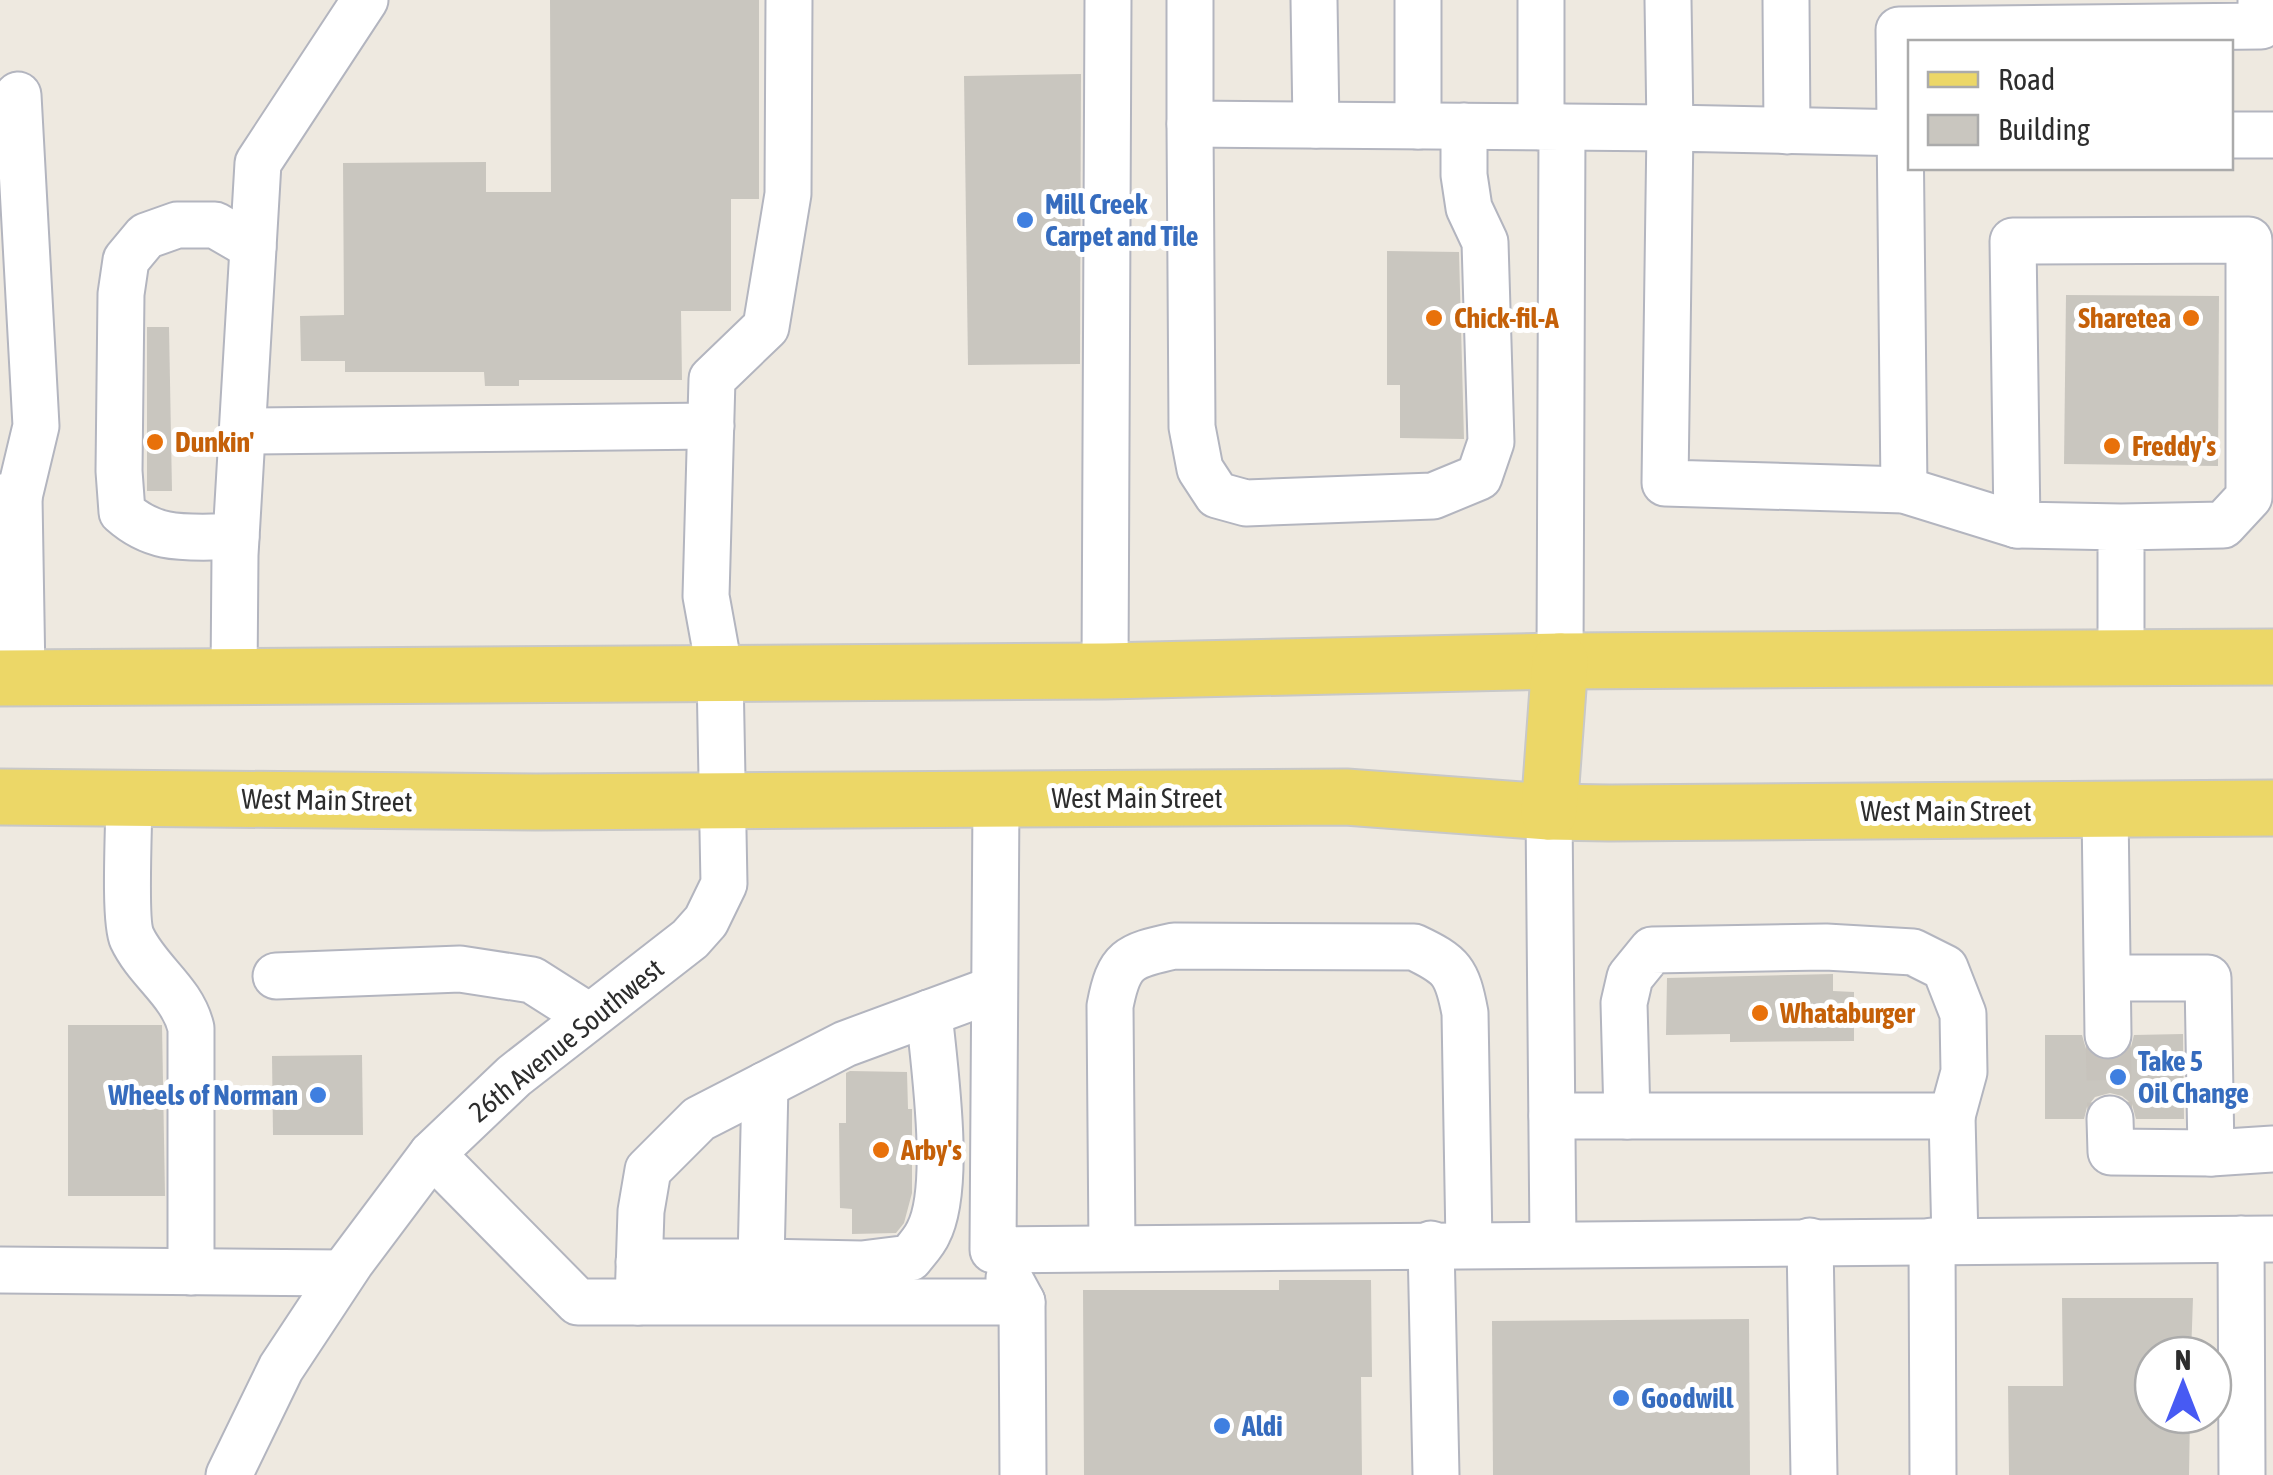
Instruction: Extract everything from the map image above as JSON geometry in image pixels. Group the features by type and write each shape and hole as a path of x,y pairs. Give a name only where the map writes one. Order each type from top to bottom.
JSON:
{"main road":[{"path":"11,678 1105,671 1560,661 2273,657"},
{"path":"1549,812 1560,661"},
{"name":"West Main Street","path":"0,797 722,802 1346,797 1549,812 2273,808"}],"street":[{"path":"234,677 236,536 258,163 365,0"},
{"name":"26th Avenue Southwest","path":"229,1475 281,1368 432,1154 514,1076 659,964 706,921 724,884 720,673 706,596 712,379 766,327 788,194 790,0"},
{"path":"1105,671 1108,0"},
{"path":"1190,0 1192,427 1200,469 1218,495 1246,503 1433,496 1479,477 1491,442 1485,242 1470,208 1464,175 1464,126"},
{"path":"1314,0 1316,125"},
{"path":"1418,0 1418,126"},
{"path":"1541,0 1551,127 1560,661"},
{"path":"1668,0 1670,128 1664,483 1904,490 2017,525 2223,525 2248,496 2248,240 2013,241 2017,525"},
{"path":"1786,0 1787,130"},
{"path":"1904,490 1906,133 1899,15 2149,13 2261,26 2261,0"},
{"path":"11,678 9,497 36,426 18,95"},
{"path":"1190,141 1316,125 1906,133"},
{"path":"2233,135 2273,135"},
{"path":"236,536 166,536 140,528 122,512 121,294 126,260 146,236 176,224 214,224 253,247"},
{"path":"243,431 710,426"},
{"path":"2121,527 2121,658"},
{"path":"129,798 129,933 145,962 187,1010 191,1028 191,1272"},
{"path":"996,800 993,1250 1022,1302 1024,1475"},
{"path":"2105,809 2108,1035"},
{"path":"1549,812 1553,1242"},
{"path":"1112,1248 1110,1006 1116,975 1138,954 1174,946 1414,948 1442,961 1458,978 1465,1013 1436,1475"},
{"path":"1627,1116 1624,1003 1630,977 1652,950 1826,947 1912,952 1945,968 1963,1014 1964,1072 1952,1116 1933,1475"},
{"path":"276,976 460,969 532,980 588,1016"},
{"path":"2108,978 2208,978 2211,1153"},
{"path":"639,1282 641,1211 648,1170 699,1118 845,1044 994,989"},
{"path":"432,1154 578,1302 639,1282 760,1262 862,1264 910,1258 930,1231 939,1184 939,1123 929,1013"},
{"path":"760,1262 765,1085"},
{"path":"1552,1116 1952,1116"},
{"path":"2110,1119 2111,1152 2273,1149"},
{"path":"993,1250 1553,1242 2257,1239 2242,1475"},
{"path":"1810,1241 1814,1475"},
{"path":"0,1270 344,1274"},
{"path":"639,1282 1022,1302"}],"building":[{"path":"550,0 759,0 759,199 731,199 731,311 681,311 682,380 519,380 519,386 485,386 484,372 345,372 345,361 301,361 300,316 344,315 343,163 486,162 486,192 551,192"},
{"name":"Mill Creek Carpet and Tile","path":"1081,74 1080,364 968,365 964,76"},
{"name":"Chick-fil-A","path":"1387,251 1459,252 1464,439 1400,438 1400,385 1387,385"},
{"path":"2066,295 2219,296 2218,466 2064,464"},
{"name":"Dunkin'","path":"147,327 169,327 172,491 147,491"},
{"name":"Whataburger","path":"1833,974 1833,991 1854,992 1854,1041 1730,1042 1730,1034 1666,1035 1667,978"},
{"path":"68,1025 162,1025 165,1196 68,1196"},
{"name":"Take 5 Oil Change","path":"2183,1034 2184,1119 2136,1119 2132,1104 2110,1093 2095,1097 2084,1119 2045,1119 2045,1035 2082,1035 2086,1049 2107,1061 2122,1057 2131,1047 2134,1035"},
{"name":"Wheels of Norman","path":"362,1055 363,1135 273,1135 272,1056"},
{"name":"Arby's","path":"907,1072 908,1109 912,1109 912,1193 904,1223 896,1233 852,1234 852,1209 840,1208 839,1123 846,1123 846,1073"},
{"name":"Aldi","path":"1279,1280 1371,1280 1372,1377 1361,1377 1362,1475 1084,1475 1083,1290 1279,1290"},
{"path":"2062,1298 2193,1298 2192,1335 2133,1335 2133,1435 2190,1435 2189,1475 2009,1475 2008,1386 2063,1386"},
{"name":"Goodwill","path":"1749,1319 1750,1475 1493,1475 1492,1321"}],"tunnel":[{"path":"2108,1035 2110,1119"}],"place":[{"name":"Mill Creek Carpet and Tile","path":"1025,220"},
{"name":"Chick-fil-A","path":"1434,318"},
{"name":"Sharetea","path":"2191,318"},
{"name":"Dunkin'","path":"155,442"},
{"name":"Freddy's","path":"2112,446"},
{"name":"Whataburger","path":"1760,1013"},
{"name":"Take 5 Oil Change","path":"2118,1077"},
{"name":"Wheels of Norman","path":"318,1095"},
{"name":"Arby's","path":"881,1150"},
{"name":"Goodwill","path":"1621,1398"},
{"name":"Aldi","path":"1222,1426"}]}
